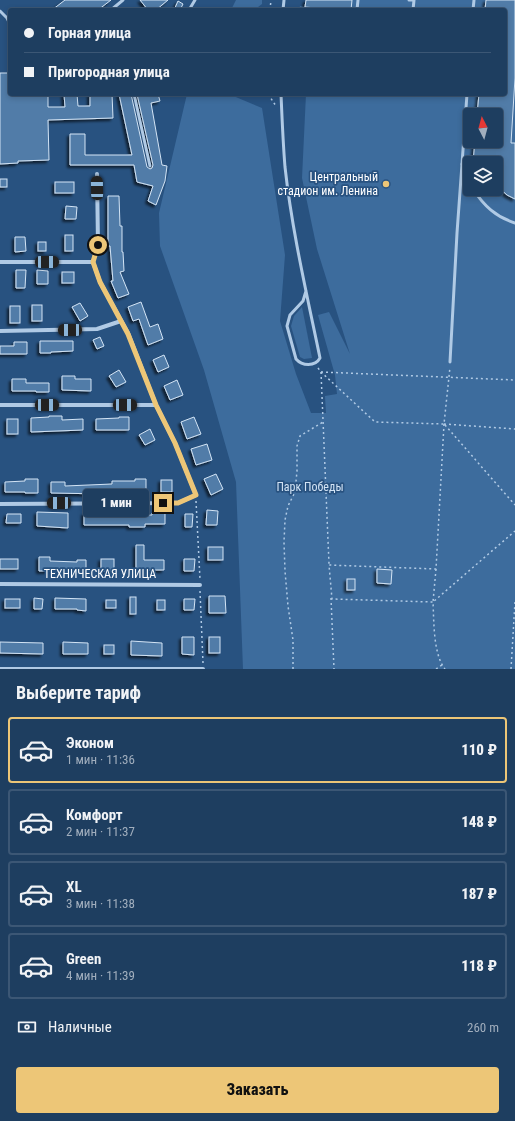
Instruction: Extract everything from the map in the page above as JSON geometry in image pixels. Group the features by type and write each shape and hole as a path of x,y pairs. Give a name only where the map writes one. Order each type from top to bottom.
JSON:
{"street":[{"path":"0,504 178,503 196,495 175,443 156,405 128,334 100,282 93,262 98,245 97,174"},
{"path":"0,262 93,262"},
{"path":"0,331 97,329 121,321"},
{"path":"0,405 156,405"},
{"name":"ТЕХНИЧЕСКАЯ УЛИЦА","path":"0,584 200,585"},
{"path":"0,669 203,669"}],"lane":[{"path":"113,8 123,0"},
{"path":"409,0 414,0 413,8"},
{"path":"0,11 8,20"},
{"path":"134,96 150,166"},
{"path":"281,96 285,167 292,215 320,358 315,363 306,365 296,359 287,326 290,315 303,301 306,291"},
{"path":"450,362 466,96"},
{"path":"478,196 489,210 506,220 515,223"}],"path":[{"path":"445,669 442,665 435,643 433,602 444,424 450,362"},
{"path":"321,372 515,380"},
{"path":"321,372 334,669"},
{"path":"321,372 375,422 444,424 515,429"},
{"path":"293,669 293,640 285,571 285,520 288,506 295,492 297,446 300,436 323,422"},
{"path":"444,424 515,504"},
{"path":"332,598 433,602 515,531"},
{"path":"329,565 436,568"},
{"path":"511,669 515,602"},
{"path":"436,669 442,665"}],"green space":[{"path":"236,0 262,0 262,4 257,8 232,8"},
{"name":"Парк Победы","path":"306,0 515,0 515,669 243,669 236,482 204,370 160,246 159,213 187,96 233,96 262,108 285,255 280,321 296,374 311,413 326,413 325,396 337,394 335,375 318,315 329,312 350,354 317,249 302,178 306,96 507,96 507,8 300,8 300,6 305,6"},
{"path":"302,307 312,358 304,359 300,357 291,326 294,316"}],"building":[{"path":"65,0 111,0 101,8 55,8"},
{"path":"140,0 168,0 158,8 146,8"},
{"path":"306,0 352,0 351,8 305,7"},
{"path":"486,0 515,0 515,78 511,143 515,143 515,199 503,191 503,156 474,156 474,148 503,148 503,108 478,108 479,96 507,96 507,8 485,8"},
{"path":"178,1 183,4 181,8 175,8"},
{"path":"0,73 8,73 8,96 48,96 48,107 65,107 64,96 77,96 78,106 90,106 90,96 112,96 113,118 48,120 49,160 18,161 18,163 0,164"},
{"path":"119,96 131,96 147,167 150,169 153,165 137,96 159,96 160,101 151,103 162,165 167,166 165,181 156,205 148,201 153,186 137,182 134,165 70,165 70,134 85,134 85,155 132,155"},
{"path":"0,179 7,179 7,187 0,187"},
{"path":"55,182 74,182 74,193 55,193"},
{"path":"108,196 119,196 124,271 120,272 129,294 118,298 111,281 113,281 110,246 108,246"},
{"path":"66,206 77,207 76,219 65,219"},
{"path":"65,235 73,235 73,251 65,251"},
{"path":"15,237 25,237 26,251 15,252"},
{"path":"38,242 46,242 46,251 38,251"},
{"path":"16,270 26,270 25,288 16,288"},
{"path":"37,270 48,271 48,284 37,284"},
{"path":"62,272 74,272 74,283 62,283"},
{"path":"141,302 150,327 158,324 163,339 148,345 139,319 133,321 128,307"},
{"path":"80,303 88,316 80,321 72,307"},
{"path":"32,305 42,305 42,321 32,321"},
{"path":"10,306 20,306 20,323 10,323"},
{"path":"100,337 104,346 97,349 93,340"},
{"path":"40,341 73,341 73,351 40,353"},
{"path":"14,342 27,342 27,354 0,354 0,346 14,346"},
{"path":"164,355 169,367 158,372 153,360"},
{"path":"119,370 126,382 116,387 109,376"},
{"path":"62,376 75,376 75,379 91,379 91,391 62,390"},
{"path":"12,379 26,379 26,383 49,383 49,392 12,391"},
{"path":"177,380 183,395 170,400 164,386"},
{"path":"62,416 62,420 83,419 83,430 31,432 31,418"},
{"path":"129,417 129,430 96,430 96,419"},
{"path":"194,417 201,434 187,439 181,422"},
{"path":"7,419 18,419 18,434 7,434"},
{"path":"150,429 155,440 145,445 139,435"},
{"path":"207,444 212,460 196,465 191,449"},
{"path":"216,474 223,489 211,495 204,479"},
{"path":"25,479 38,479 38,493 5,492 5,482 25,481"},
{"path":"135,479 146,479 146,491 106,492 106,494 51,493 51,482 65,482 65,486 112,484 112,481 135,481"},
{"path":"161,480 172,480 172,492 161,492"},
{"path":"207,510 218,511 217,525 206,525"},
{"path":"37,512 68,513 68,528 37,526"},
{"path":"84,513 152,515 152,513 165,513 165,524 145,524 145,527 129,527 129,525 84,525"},
{"path":"7,514 21,514 21,523 6,523"},
{"path":"185,514 193,514 192,527 185,527"},
{"path":"136,545 144,545 144,560 164,560 164,570 136,570"},
{"path":"208,547 223,547 223,560 208,560"},
{"path":"39,557 50,557 50,561 77,562 77,560 86,560 86,570 39,571"},
{"path":"0,559 18,559 18,569 0,569"},
{"path":"101,559 114,559 114,571 101,571"},
{"path":"184,559 195,559 194,571 184,571"},
{"path":"377,569 392,570 391,584 377,583"},
{"path":"347,579 355,579 355,590 347,590"},
{"path":"209,596 225,596 226,613 209,613"},
{"path":"130,597 136,597 136,614 130,614"},
{"path":"34,598 43,599 42,609 34,609"},
{"path":"55,598 86,599 86,611 77,609 55,609"},
{"path":"5,599 20,599 20,608 5,608"},
{"path":"184,599 195,599 194,610 184,610"},
{"path":"106,600 116,600 116,608 106,608"},
{"path":"157,600 165,600 165,610 157,610"},
{"path":"182,637 194,637 194,655 182,654"},
{"path":"209,637 220,637 220,653 209,653"},
{"path":"131,641 162,643 162,656 131,655"},
{"path":"0,642 43,643 43,654 0,653"},
{"path":"63,642 88,643 88,654 63,654"},
{"path":"104,645 114,645 114,654 104,654"}],"place":[{"name":"Центральный стадион им. Ленина","path":"386,184"}],"route":[{"path":"98,245 93,262 100,282 128,334 156,405 175,443 196,495 178,503 163,503"}]}
